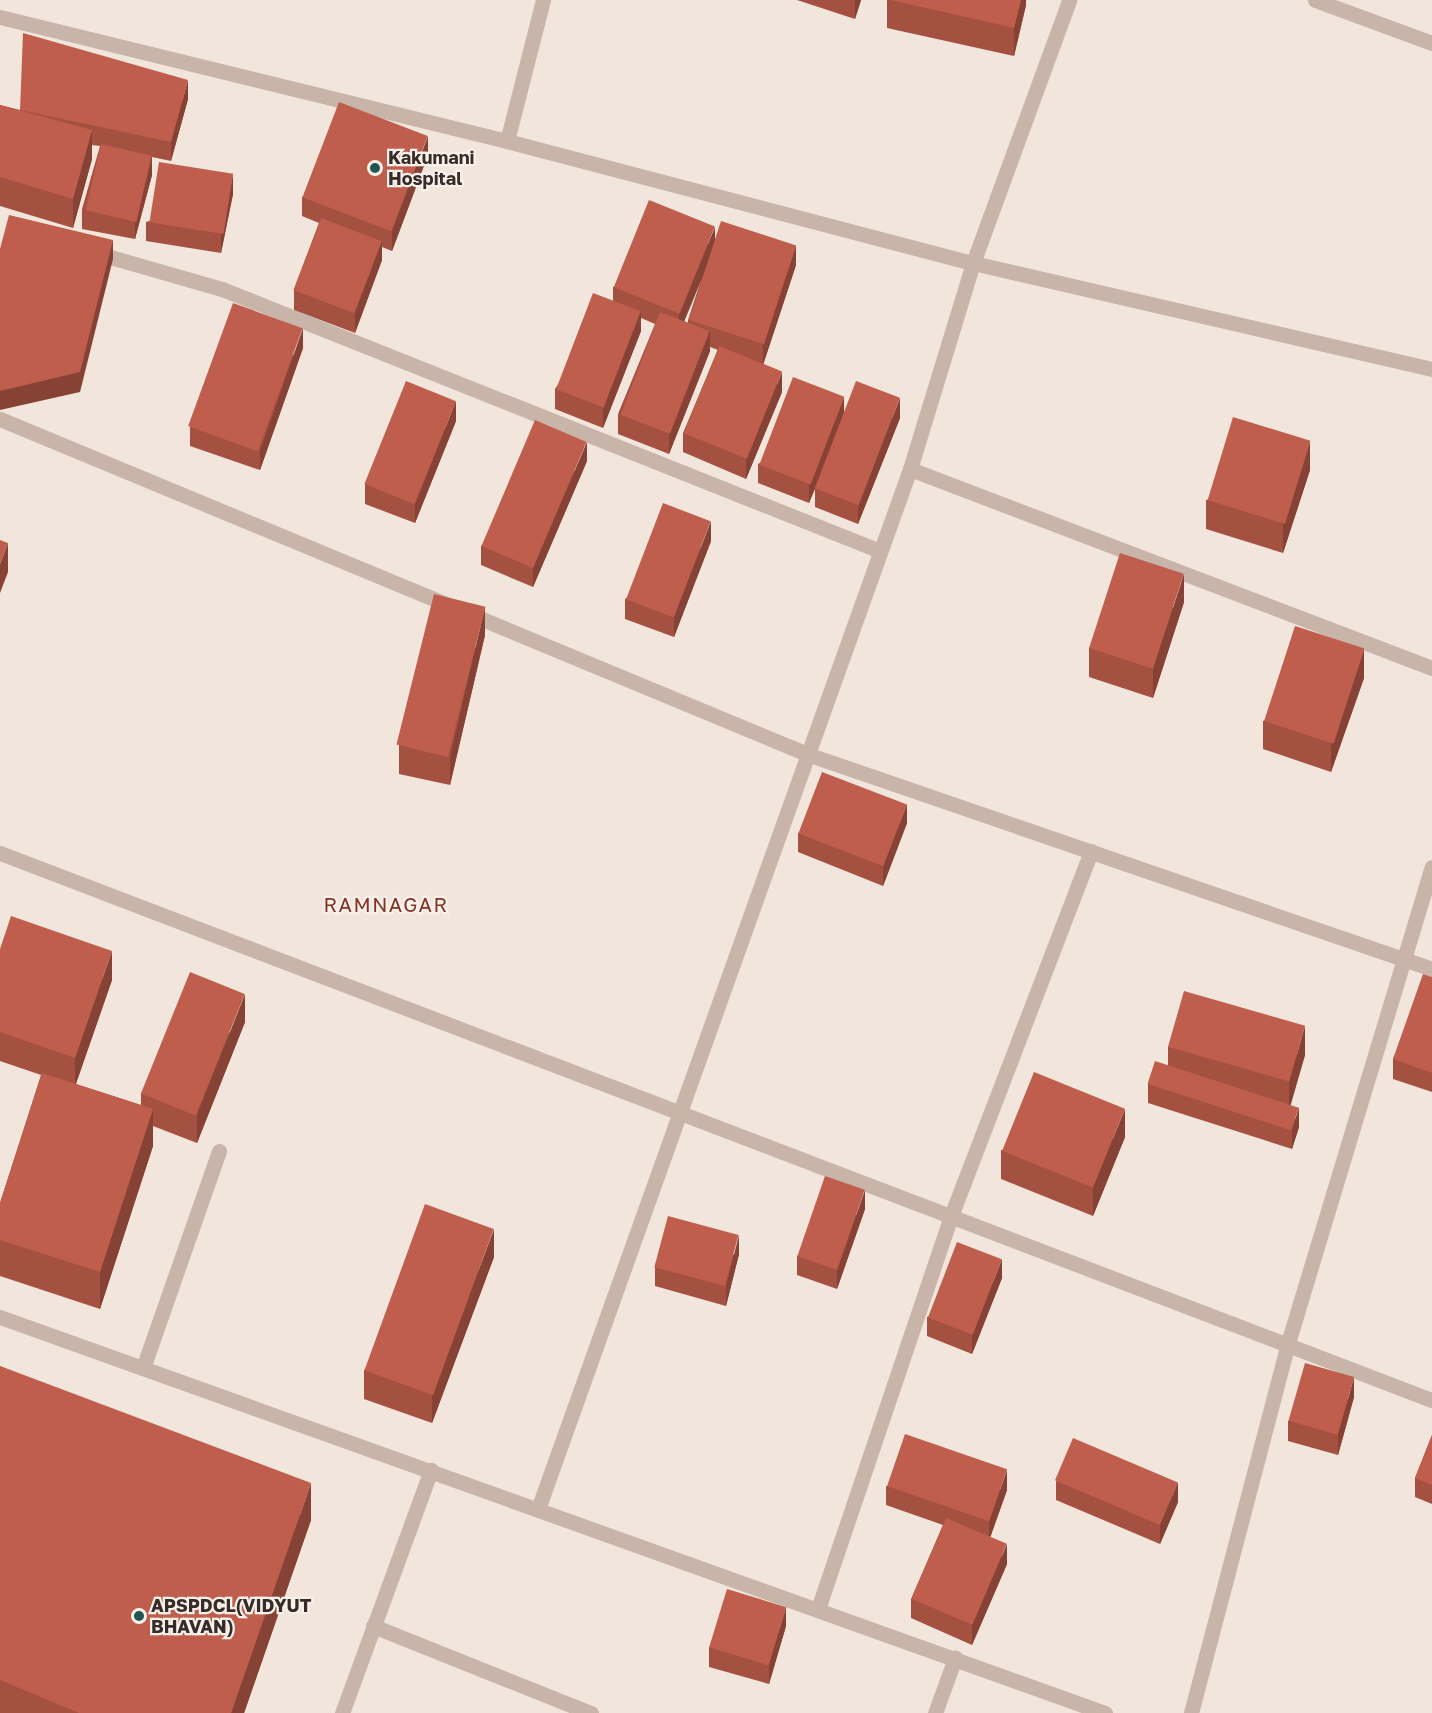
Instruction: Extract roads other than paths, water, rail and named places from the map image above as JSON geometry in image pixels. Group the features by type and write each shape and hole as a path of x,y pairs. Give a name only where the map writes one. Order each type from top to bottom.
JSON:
{"street":[{"path":"507,141 543,0"},
{"path":"538,1509 681,1115 807,754 910,469 973,263 1069,0"},
{"path":"1315,0 1432,43"},
{"path":"0,17 507,141 973,263 1432,369"},
{"path":"77,248 222,289 880,551"},
{"path":"0,419 807,754 1432,969"},
{"path":"910,469 1432,668"},
{"path":"818,1609 951,1216 1091,852"},
{"path":"0,853 681,1115 1288,1343 1432,1400"},
{"path":"1191,1713 1288,1343 1432,867"},
{"path":"143,1368 219,1151"},
{"path":"0,1317 1105,1713"},
{"path":"342,1713 430,1470"},
{"path":"373,1626 591,1713"},
{"path":"935,1713 955,1658"}],"place":[{"name":"Kakumani Hospital","path":"375,168"},
{"name":"APSPDCL(VIDYUT BHAVAN)","path":"139,1616"}],"district":[{"name":"RAMNAGAR","path":"386,904"}]}
